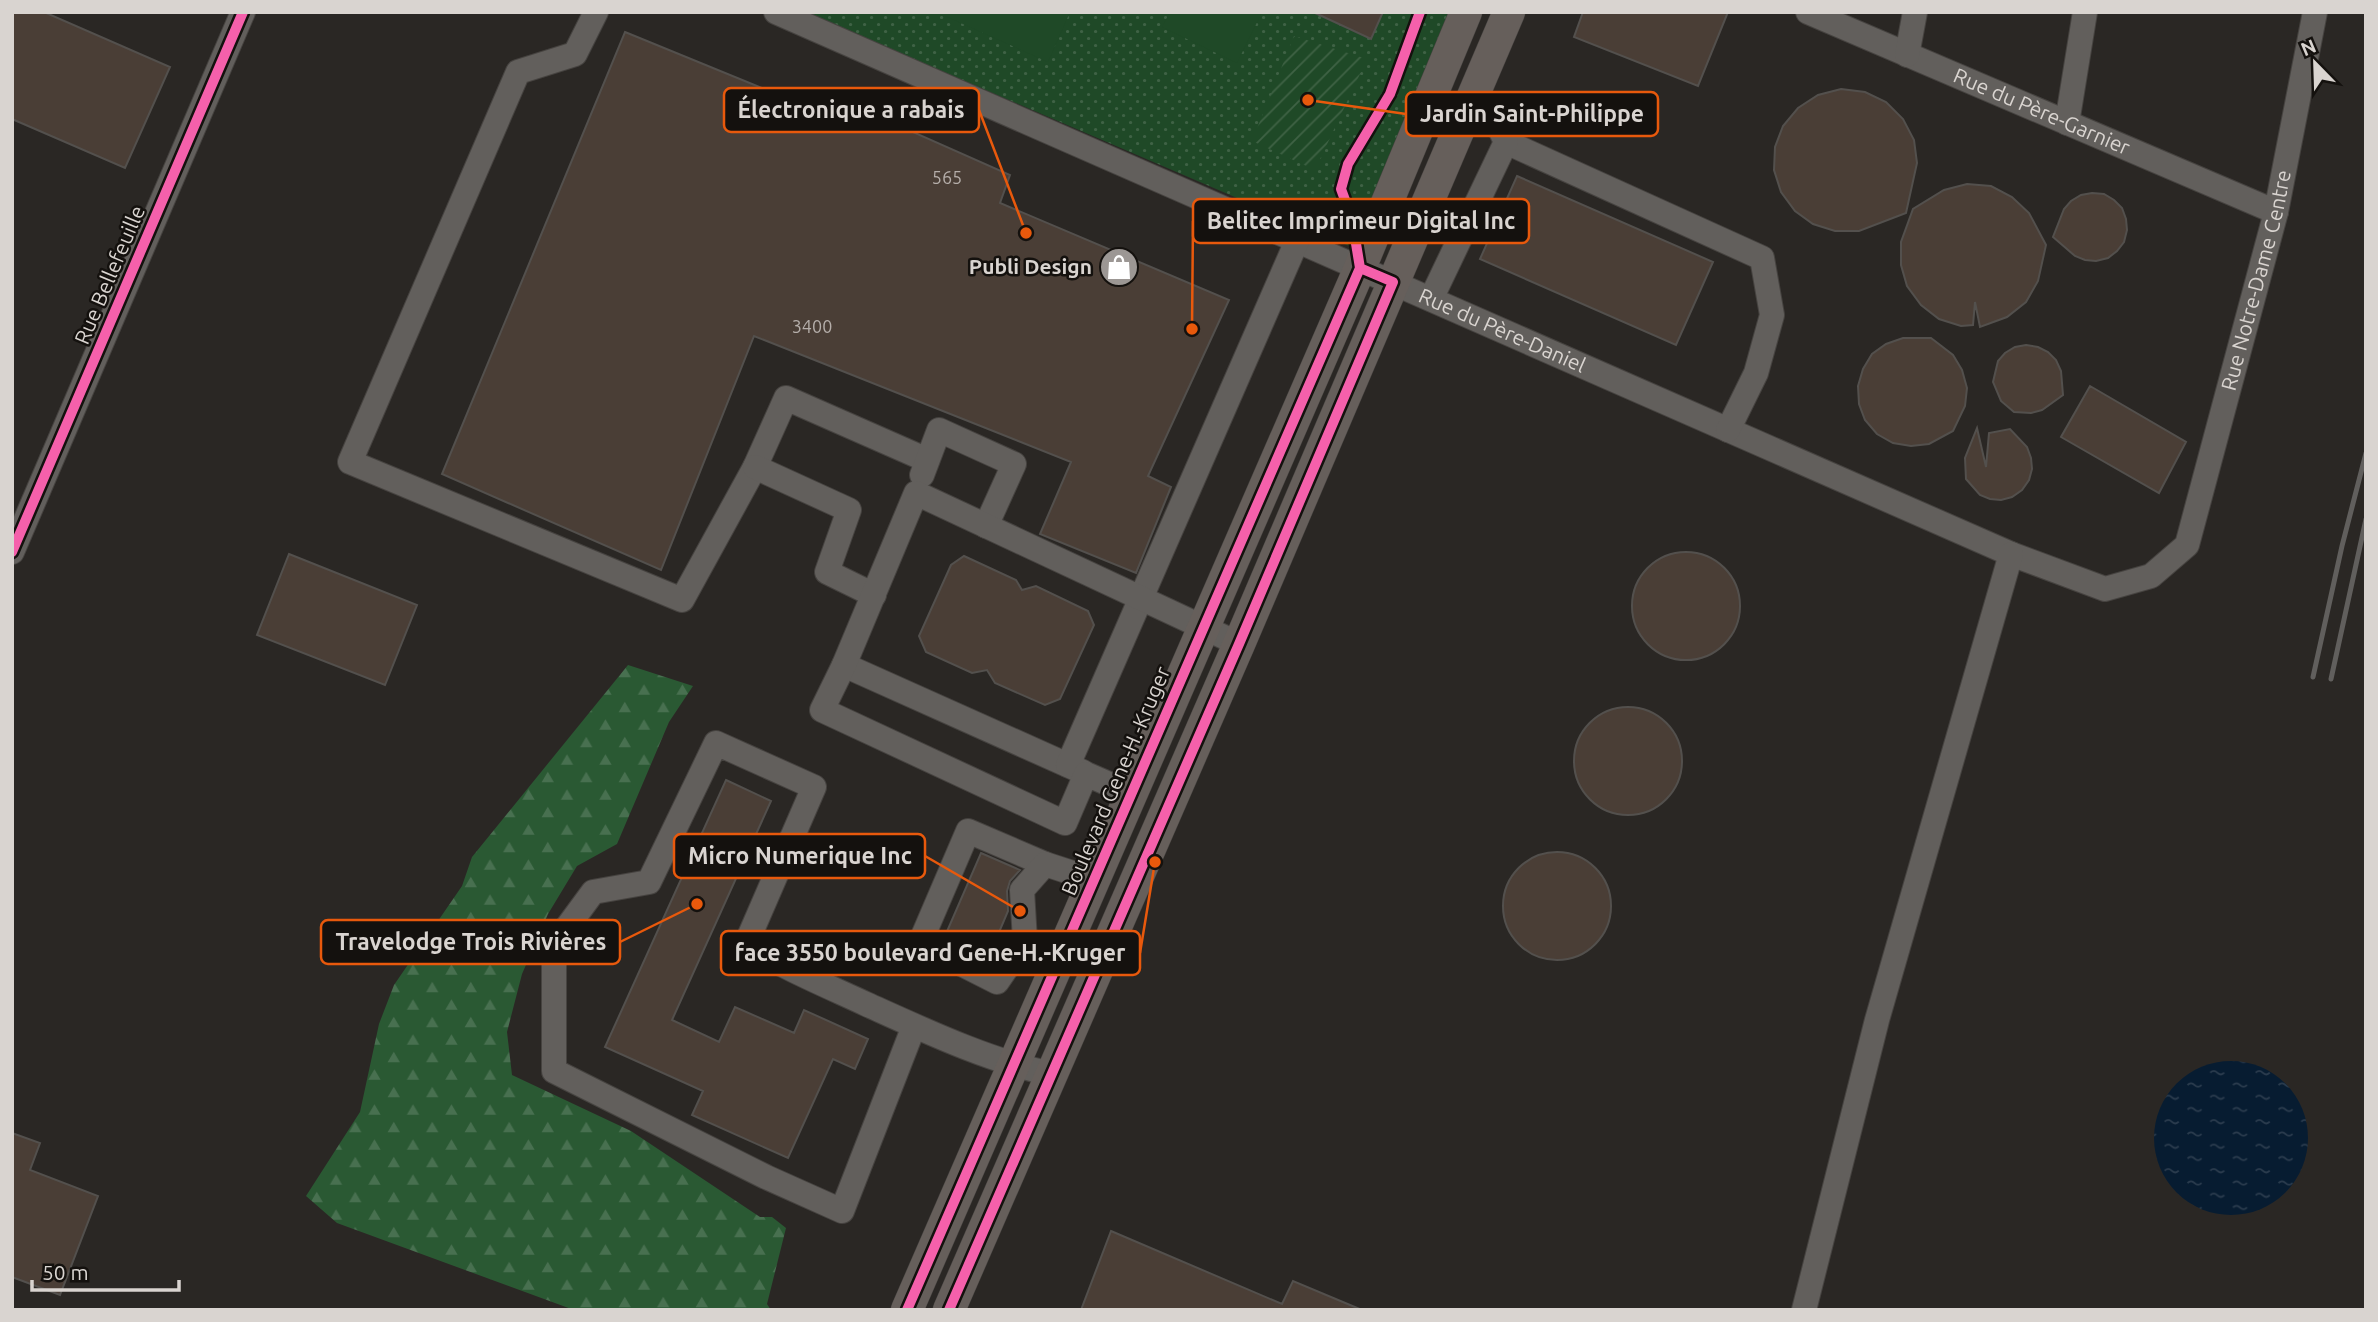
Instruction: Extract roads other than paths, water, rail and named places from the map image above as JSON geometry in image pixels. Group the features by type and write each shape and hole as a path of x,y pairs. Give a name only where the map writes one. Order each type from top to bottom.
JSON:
{"main road":[{"name":"Boulevard Gene-H.-Kruger","path":"907,1310 1360,268 1466,12"},
{"path":"949,1310 1509,12"}],"street":[{"name":"Rue Bellefeuille","path":"12,552 243,12"},
{"path":"596,12 575,54 518,72 350,462 682,600 755,467 786,398 927,460"},
{"name":"Rue du Père-Daniel","path":"776,12 2011,554 2105,589 2151,576 2188,545"},
{"name":"Rue du Père-Garnier","path":"1808,12 2276,212"},
{"path":"1907,55 1915,12"},
{"path":"2067,123 2085,12"},
{"name":"Rue Notre-Dame Centre","path":"2188,545 2276,212 2315,12"},
{"path":"1468,107 1498,125 1506,142 1762,258 1772,315 1755,373 1728,430"},
{"path":"1431,299 1506,142"},
{"path":"986,526 1014,464 939,430 874,595 822,710 1065,823 1077,769 1140,598 1297,241"},
{"path":"755,467 849,510 827,572 874,595"},
{"path":"916,493 1239,643"},
{"path":"1804,1310 1877,1020 2011,554"},
{"path":"844,665 1132,794"},
{"path":"914,1026 842,1211 766,1177 554,1071 554,945 593,892 649,883 716,743 814,787 746,944 774,962 914,1026 1013,1066 1051,1074"},
{"path":"1045,864 1022,890 1026,941 997,982 920,943 968,831 1045,864 1094,880"},
{"path":"1026,941 1055,969"}],"water":[{"path":"2231,1061 2260,1067 2285,1084 2302,1109 2308,1138 2302,1167 2285,1192 2260,1209 2231,1215 2202,1209 2177,1192 2160,1167 2154,1138 2160,1109 2177,1084 2202,1067"}],"railway":[{"path":"2313,677 2366,453"},
{"path":"2331,679 2366,519"}],"place":[{"name":"Jardin Saint-Philippe","path":"1308,100"},
{"name":"Électronique a rabais","path":"1026,233"},
{"name":"Publi Design","path":"1119,267"},
{"name":"Belitec Imprimeur Digital Inc","path":"1192,329"},
{"name":"face 3550 boulevard Gene-H.-Kruger","path":"1155,862"},
{"name":"Travelodge Trois Rivières","path":"697,904"},
{"name":"Micro Numerique Inc","path":"1020,911"}]}
